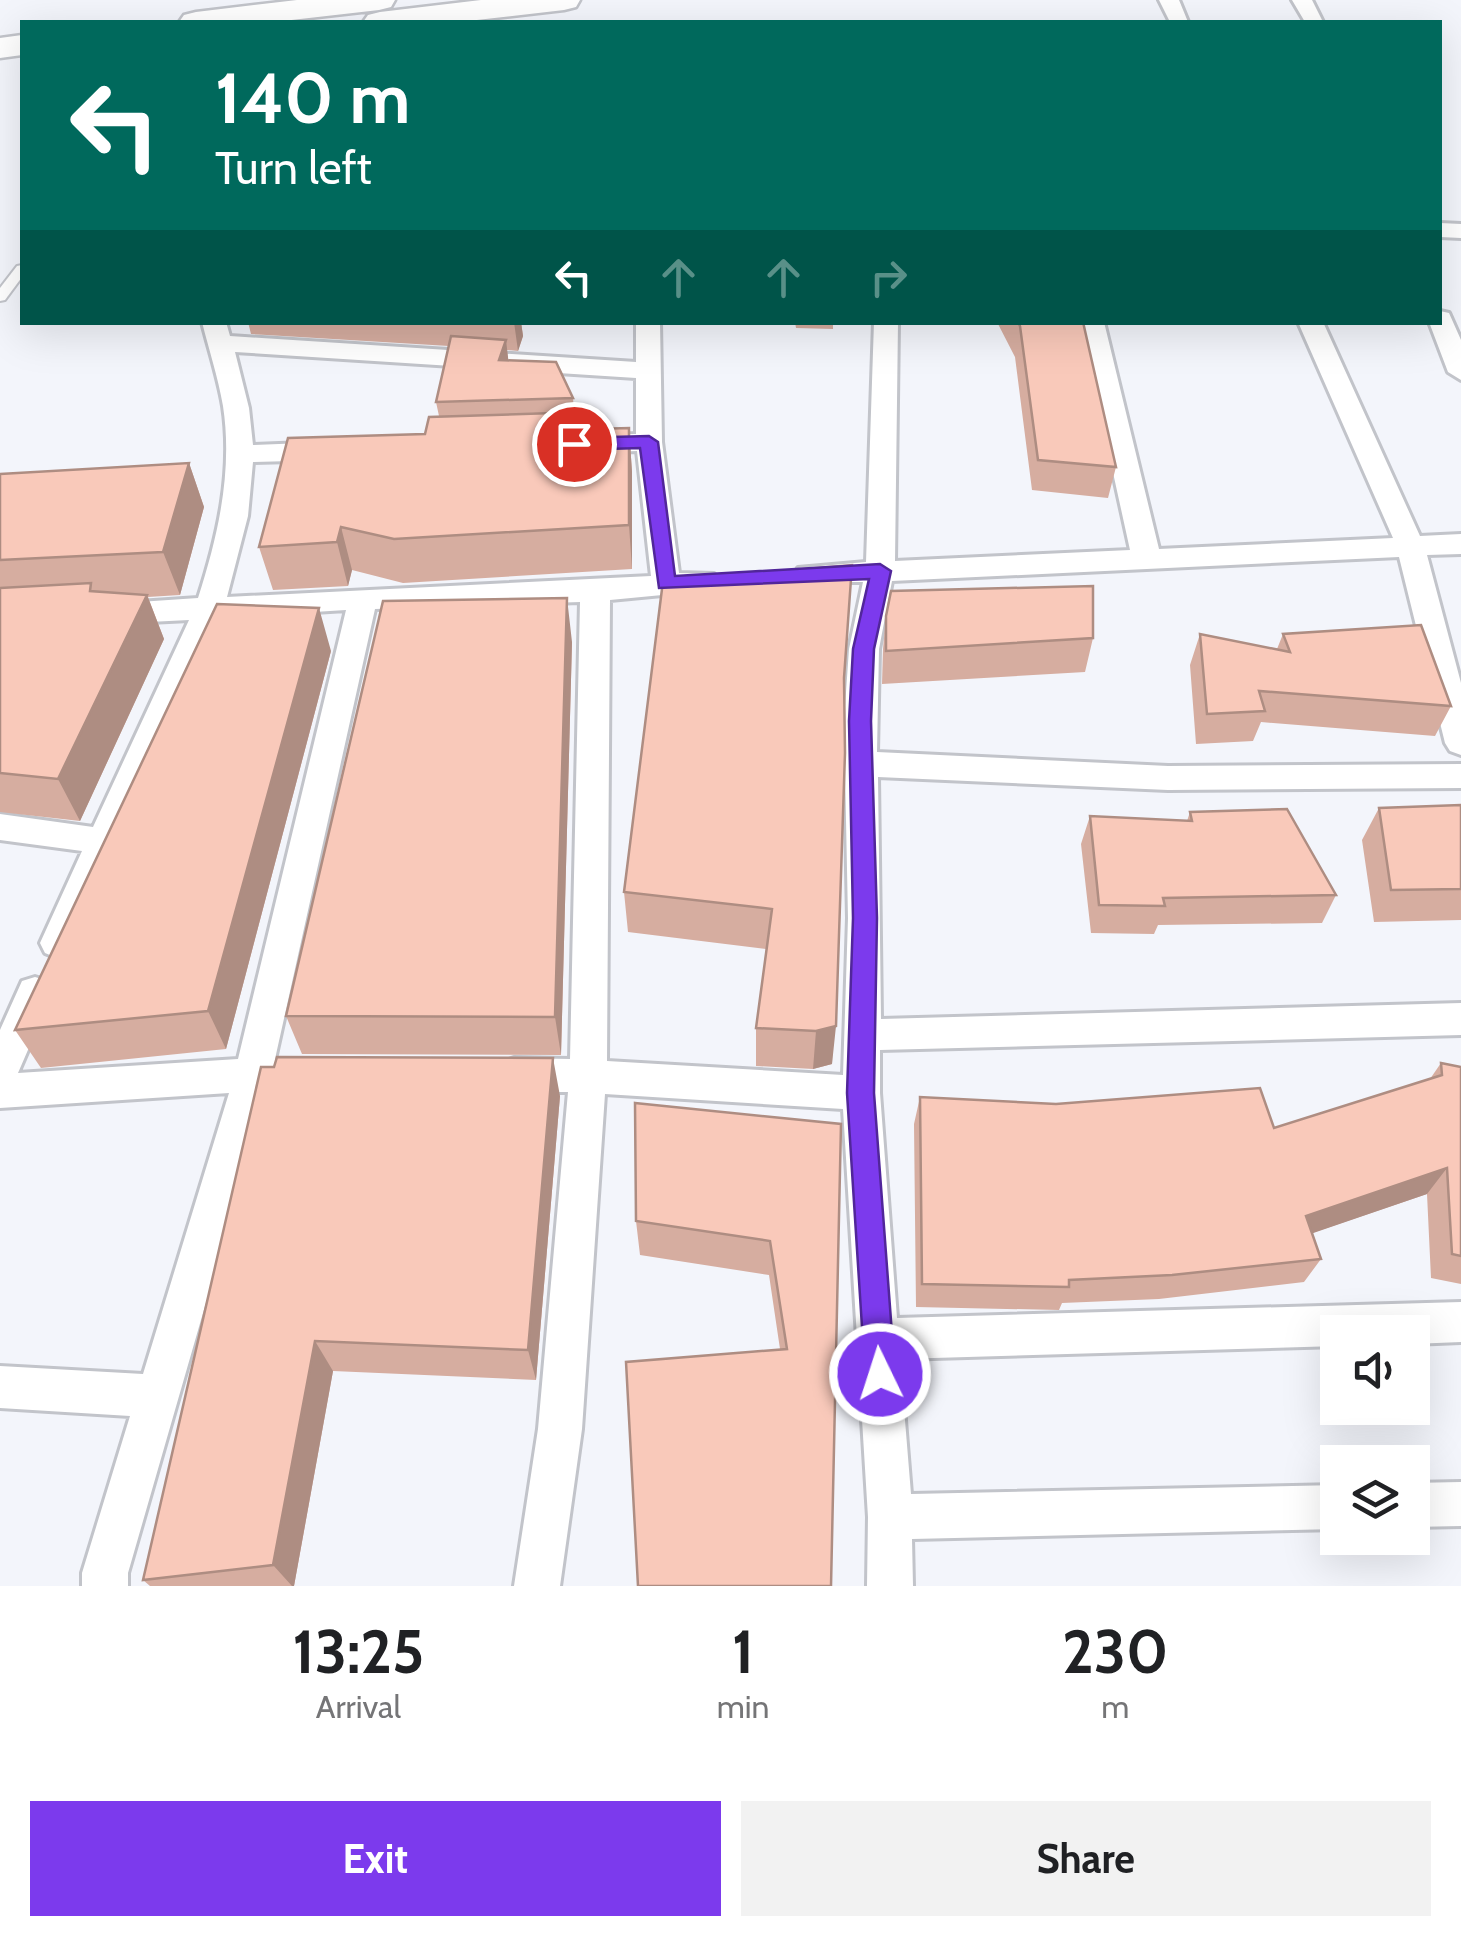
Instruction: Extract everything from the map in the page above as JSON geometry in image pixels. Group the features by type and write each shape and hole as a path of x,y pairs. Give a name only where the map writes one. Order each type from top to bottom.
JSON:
{"highway":[{"path":"213,20 379,0"},
{"path":"411,20 474,16 564,0"}],"street":[{"path":"1442,323 1461,372"},
{"path":"648,325 649,442 666,583"},
{"path":"886,325 880,571 864,649 865,918 860,1093 890,1518 890,1586"},
{"path":"1093,325 1147,560"},
{"path":"1311,325 1410,545 1454,679 1461,743"},
{"path":"0,1072 210,609 240,488 238,418 216,333 648,371"},
{"path":"551,445 649,442"},
{"path":"239,454 356,450"},
{"path":"783,576 1461,544"},
{"path":"76,615 594,591 724,580"},
{"path":"536,1586 560,1429 588,1076 594,591"},
{"path":"105,1586 104,1573 254,1074 363,599"},
{"path":"862,764 1168,778 1461,776"},
{"path":"0,827 102,841"},
{"path":"862,1034 1461,1019"},
{"path":"0,1091 254,1074 312,1074"},
{"path":"470,1075 588,1076 860,1093"},
{"path":"877,1338 1461,1322"},
{"path":"0,1387 160,1396"},
{"path":"1430,1505 1461,1504"},
{"path":"890,1518 1320,1507"}],"lane":[{"path":"0,297 20,272"}],"building":[{"path":"1084,325 1116,467 1038,460 1020,326"},
{"path":"451,336 506,340 499,360 556,362 573,398 436,402"},
{"path":"584,412 592,429 629,428 629,525 394,539 341,527 337,542 259,547 288,438 425,434 429,417"},
{"path":"189,463 163,552 0,560 0,474"},
{"path":"852,565 844,678 836,1026 816,1031 756,1028 772,909 624,892 663,581"},
{"path":"91,583 90,591 147,595 58,779 0,773 0,588"},
{"path":"1093,586 1093,638 886,651 891,591"},
{"path":"567,598 555,1017 286,1016 383,601"},
{"path":"217,604 319,608 208,1011 15,1030"},
{"path":"1421,625 1451,706 1259,691 1265,711 1207,714 1200,634 1290,652 1283,634"},
{"path":"1461,805 1461,889 1391,890 1379,808"},
{"path":"1287,809 1336,895 1163,898 1165,906 1099,905 1090,816 1192,821 1190,812"},
{"path":"277,1057 553,1058 528,1350 315,1341 273,1565 143,1580 261,1067 274,1067"},
{"path":"1441,1063 1461,1067 1461,1256 1452,1254 1447,1168 1306,1216 1321,1259 1172,1275 1069,1280 1069,1287 922,1284 920,1097 1056,1104 1260,1088 1274,1128 1442,1075"},
{"path":"635,1103 841,1124 831,1586 638,1586 626,1362 787,1349 770,1241 636,1221"}],"route":[{"path":"574,444 649,442 666,583 880,571 864,649 860,721 865,918 860,1093 880,1374"}]}
